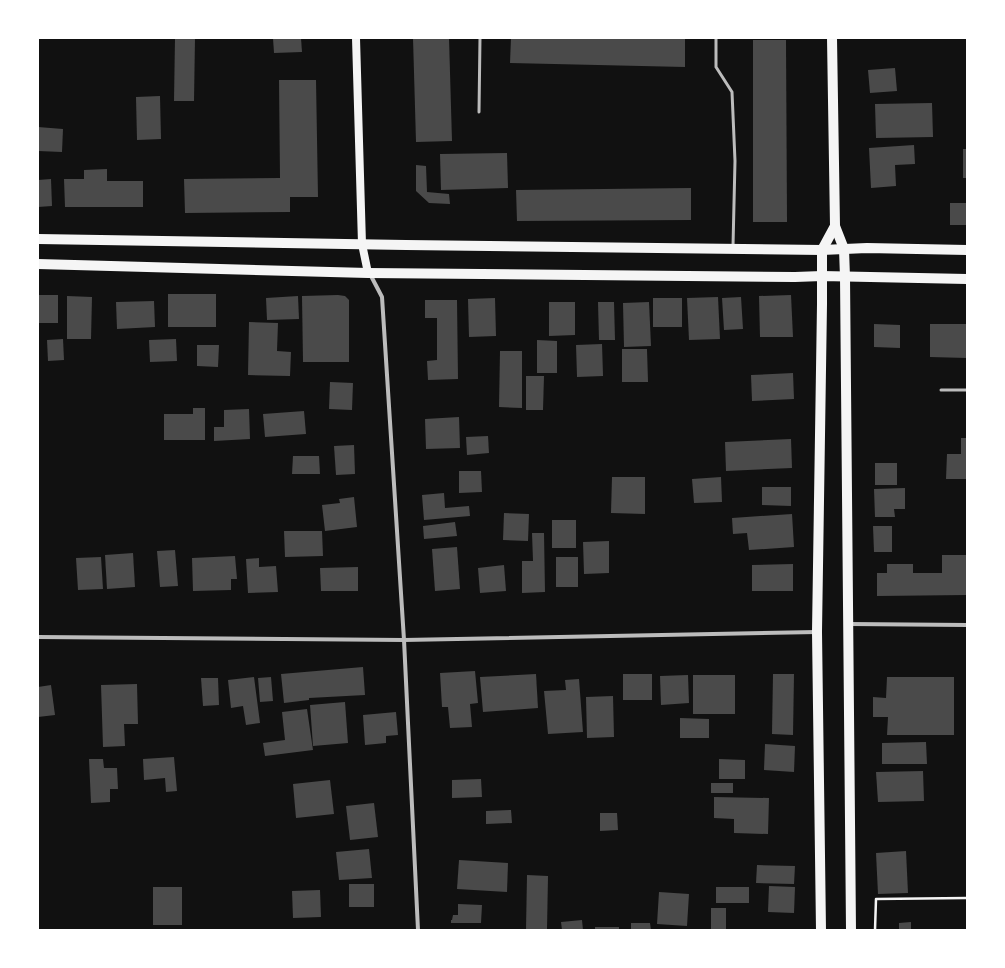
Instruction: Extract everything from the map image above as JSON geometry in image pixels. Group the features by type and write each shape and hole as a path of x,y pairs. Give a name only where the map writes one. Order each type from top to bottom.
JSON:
{"main road":[{"path":"356,38 362,244 368,272"},
{"path":"832,38 835,226 844,249 845,277 851,930"},
{"path":"821,930 817,632 822,250 835,226"},
{"path":"38,239 822,250 866,248 967,250"},
{"path":"38,264 368,272 787,277 822,276 967,279"}],"street":[{"path":"368,272 382,297 404,640 418,930"},
{"path":"849,624 967,624"},
{"path":"38,636 404,640 817,632"}],"lane":[{"path":"479,112 480,38"},
{"path":"716,38 716,67 732,92 735,161 733,248"},
{"path":"941,390 967,390"}],"path":[{"path":"875,930 876,899 967,898"}],"building":[{"path":"175,38 195,38 194,101 174,101"},
{"path":"273,38 301,38 302,52 274,53"},
{"path":"413,38 449,38 452,141 416,142"},
{"path":"511,38 685,38 685,67 510,63"},
{"path":"753,40 786,40 787,222 753,222"},
{"path":"895,68 897,91 870,93 868,70"},
{"path":"279,80 316,80 318,197 290,197 290,212 185,213 184,179 280,178"},
{"path":"160,96 161,139 137,140 136,97"},
{"path":"932,103 933,137 876,138 875,104"},
{"path":"38,127 63,129 62,152 38,151"},
{"path":"914,145 915,164 895,165 896,186 871,188 869,148"},
{"path":"963,149 967,149 967,178 963,178"},
{"path":"507,153 508,188 441,190 440,154"},
{"path":"416,165 426,166 427,192 449,194 450,204 429,203 416,191"},
{"path":"107,169 107,181 143,181 143,207 65,207 64,179 84,179 84,170"},
{"path":"51,179 52,206 38,207 38,180"},
{"path":"691,188 691,220 517,221 516,190"},
{"path":"950,203 966,203 966,225 950,225"},
{"path":"168,294 216,294 216,327 168,327"},
{"path":"38,295 58,295 58,323 38,323"},
{"path":"791,295 793,337 760,337 759,296"},
{"path":"67,296 92,297 91,339 67,339"},
{"path":"298,296 299,319 267,320 266,298"},
{"path":"302,296 345,296 349,300 349,362 303,362"},
{"path":"718,297 720,339 689,340 687,298"},
{"path":"741,297 743,329 724,330 722,298"},
{"path":"495,298 496,336 469,337 468,299"},
{"path":"653,298 682,298 682,327 653,327"},
{"path":"425,300 457,300 458,379 428,380 427,361 437,360 437,318 425,318"},
{"path":"154,301 155,327 117,329 116,302"},
{"path":"549,302 575,302 575,335 549,336"},
{"path":"598,302 614,302 615,340 599,340"},
{"path":"649,302 651,346 624,347 623,303"},
{"path":"249,322 278,323 277,351 291,352 290,376 248,375"},
{"path":"874,324 900,325 900,348 874,347"},
{"path":"930,324 967,324 967,358 930,357"},
{"path":"63,339 64,360 48,361 47,340"},
{"path":"176,339 177,361 150,362 149,340"},
{"path":"537,340 557,341 557,373 537,373"},
{"path":"602,344 603,376 577,377 576,345"},
{"path":"197,345 219,345 218,367 197,366"},
{"path":"622,349 647,349 648,382 622,382"},
{"path":"500,351 522,351 522,408 499,407"},
{"path":"793,373 794,399 752,401 751,375"},
{"path":"526,376 544,376 543,410 526,410"},
{"path":"330,382 353,383 352,410 329,409"},
{"path":"193,408 205,408 205,440 164,440 164,414 193,414"},
{"path":"249,409 250,439 214,441 214,427 224,427 224,410"},
{"path":"304,411 306,434 265,437 263,414"},
{"path":"459,417 460,448 426,449 425,419"},
{"path":"488,436 489,453 467,455 466,437"},
{"path":"961,438 967,438 967,479 946,479 947,454 961,454"},
{"path":"791,439 792,468 726,471 725,442"},
{"path":"354,445 355,474 336,475 334,446"},
{"path":"293,456 319,456 320,474 292,474"},
{"path":"875,463 897,463 897,485 875,485"},
{"path":"459,471 481,471 482,492 459,493"},
{"path":"612,477 645,477 645,514 611,513"},
{"path":"721,477 722,502 694,503 692,479"},
{"path":"762,487 791,487 791,506 762,505"},
{"path":"905,488 905,509 894,509 895,517 875,517 874,489"},
{"path":"444,493 445,508 469,506 470,516 424,520 422,495"},
{"path":"354,497 357,527 325,531 322,505 340,503 339,499"},
{"path":"504,513 529,514 528,541 503,540"},
{"path":"792,514 794,547 749,550 747,533 733,534 732,518"},
{"path":"552,520 576,520 576,548 552,548"},
{"path":"455,522 457,536 424,539 423,526"},
{"path":"873,526 892,526 892,552 874,552"},
{"path":"284,531 322,531 323,556 285,557"},
{"path":"532,533 544,533 545,592 522,593 522,561 533,561"},
{"path":"609,541 609,573 584,574 583,542"},
{"path":"457,547 460,589 435,591 432,549"},
{"path":"175,550 178,586 160,587 157,551"},
{"path":"133,553 135,587 107,589 105,555"},
{"path":"942,555 967,555 967,595 877,596 877,573 887,573 887,564 913,564 913,573 942,573"},
{"path":"235,556 237,579 231,579 231,590 193,591 192,558"},
{"path":"101,557 103,589 78,590 76,558"},
{"path":"556,557 578,557 578,587 556,587"},
{"path":"259,558 259,567 276,566 278,592 248,593 246,559"},
{"path":"793,564 793,591 752,591 752,565"},
{"path":"504,565 506,591 480,593 478,568"},
{"path":"358,567 358,591 321,591 320,568"},
{"path":"363,667 365,695 309,698 309,700 284,703 281,674"},
{"path":"475,671 478,703 470,704 472,727 450,728 448,707 442,707 440,673"},
{"path":"536,674 538,708 483,712 480,677"},
{"path":"623,674 652,674 652,700 623,700"},
{"path":"773,674 794,674 793,735 772,734"},
{"path":"688,675 689,703 661,705 660,676"},
{"path":"693,675 735,675 735,714 693,714"},
{"path":"254,677 260,723 246,725 243,706 231,708 228,680"},
{"path":"271,677 273,701 260,702 258,678"},
{"path":"887,677 954,677 954,735 887,735 888,717 873,717 873,697 886,698"},
{"path":"201,678 218,678 219,705 203,706"},
{"path":"579,679 583,732 548,734 544,691 566,690 565,680"},
{"path":"137,684 138,724 124,724 125,746 103,747 101,685"},
{"path":"51,685 55,715 38,717 38,687"},
{"path":"613,696 614,737 587,738 586,697"},
{"path":"345,702 348,743 313,746 310,705"},
{"path":"307,709 313,750 265,756 263,743 285,740 282,712"},
{"path":"396,712 398,735 386,736 386,743 365,745 363,715"},
{"path":"680,718 709,719 709,738 680,738"},
{"path":"926,742 927,764 882,764 882,743"},
{"path":"765,744 795,746 794,772 764,770"},
{"path":"174,757 177,791 166,792 165,778 144,780 143,759"},
{"path":"89,759 103,759 104,768 117,768 118,789 110,789 110,802 91,803"},
{"path":"719,759 745,760 745,779 719,779"},
{"path":"923,771 924,801 878,802 876,772"},
{"path":"481,779 482,797 452,798 452,780"},
{"path":"330,780 334,814 296,818 293,784"},
{"path":"711,783 733,783 733,793 711,793"},
{"path":"714,797 769,798 768,834 734,833 734,819 714,818"},
{"path":"374,803 378,837 350,840 346,806"},
{"path":"511,810 512,823 486,824 486,811"},
{"path":"600,813 617,813 618,830 600,831"},
{"path":"369,849 372,878 339,880 336,852"},
{"path":"906,851 908,893 878,894 876,853"},
{"path":"459,860 508,863 507,892 457,889"},
{"path":"757,865 795,866 794,884 756,883"},
{"path":"527,875 548,876 547,930 526,930"},
{"path":"349,884 374,884 374,907 349,907"},
{"path":"769,886 795,887 794,913 768,912"},
{"path":"153,887 182,887 182,925 153,925"},
{"path":"716,887 749,887 749,903 716,903"},
{"path":"320,890 321,917 293,918 292,891"},
{"path":"659,892 689,894 687,926 657,924"},
{"path":"458,904 482,905 481,923 451,923 453,915 458,915"},
{"path":"711,908 726,908 726,930 711,930"},
{"path":"582,920 583,930 562,930 561,922"},
{"path":"911,922 911,930 899,930 899,923"},
{"path":"631,923 650,923 651,930 631,930"},
{"path":"595,927 619,927 619,930 595,930"}]}
